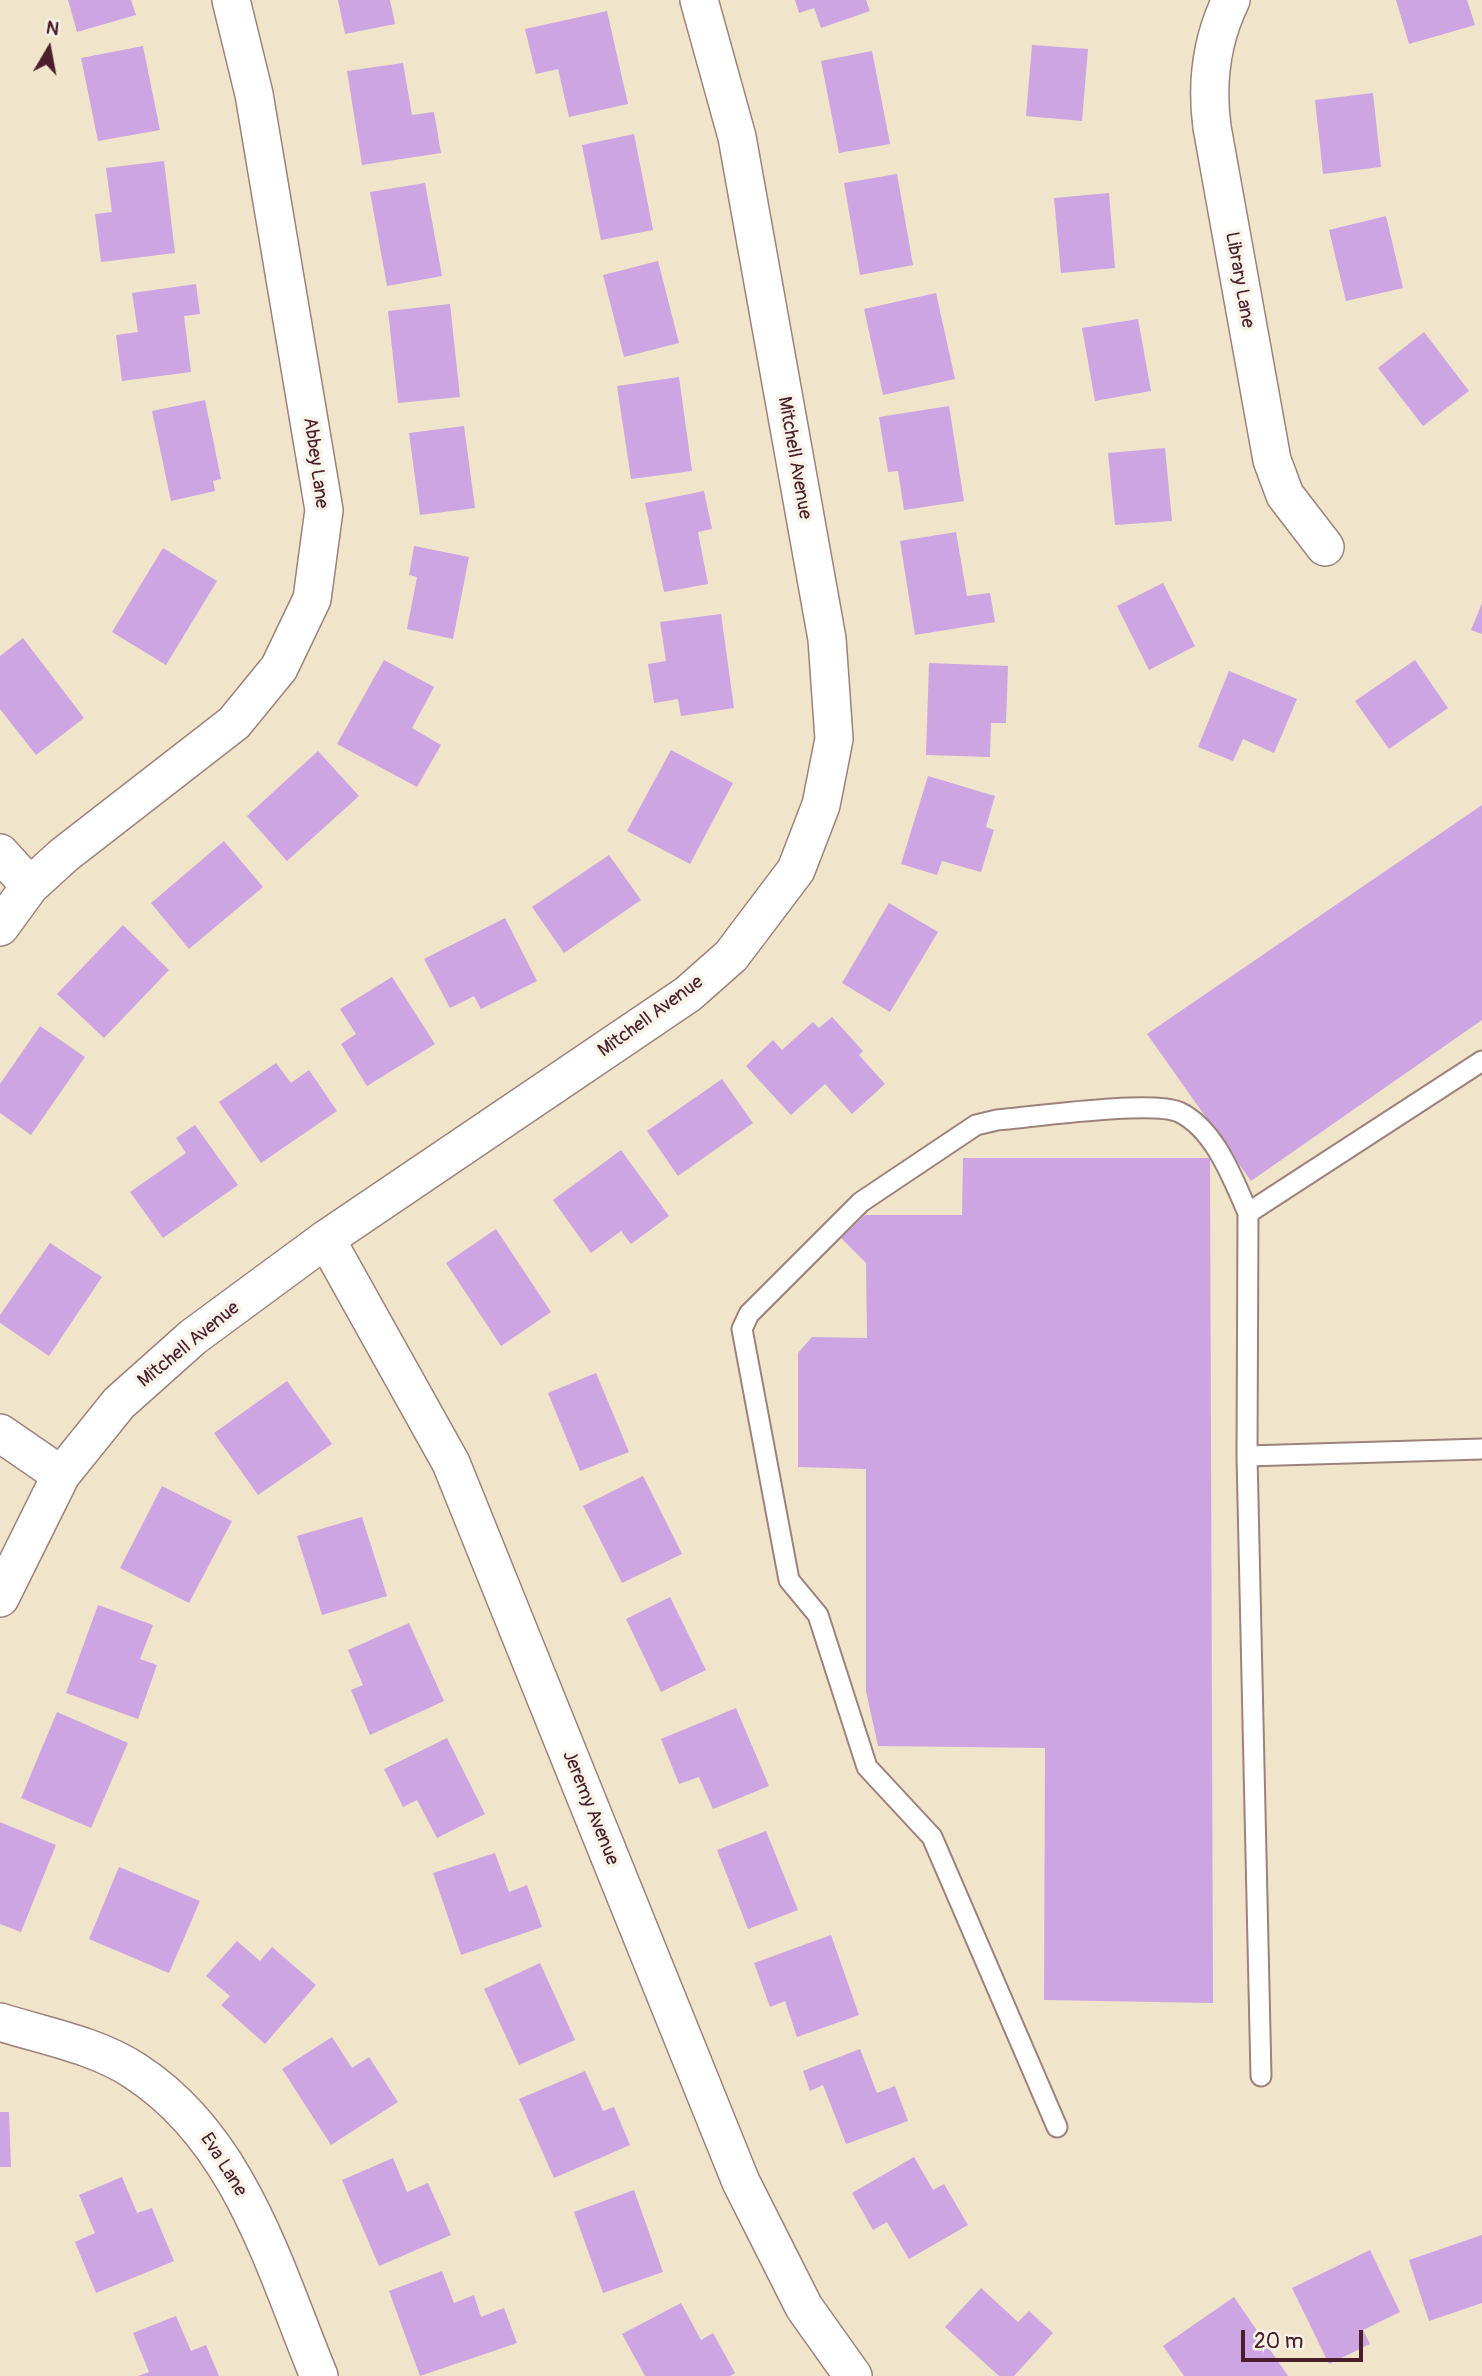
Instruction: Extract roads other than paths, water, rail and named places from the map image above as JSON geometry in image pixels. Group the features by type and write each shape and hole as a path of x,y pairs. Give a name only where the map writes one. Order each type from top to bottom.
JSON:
{"street":[{"name":"Abbey Lane","path":"0,927 30,886 64,855 234,723 279,668 312,599 324,510 254,94 231,0"},
{"name":"Mitchell Avenue","path":"0,1598 61,1475 119,1403 193,1337 326,1239 688,994 731,956 796,870 821,806 834,739 827,639 737,136 699,0"},
{"name":"Library Lane","path":"1231,0 1211,56 1208,96 1212,127 1272,460 1285,495 1325,547"},
{"path":"0,853 30,886"},
{"name":"Jeremy Avenue","path":"326,1239 451,1463 741,2182 804,2307 853,2376"},
{"path":"0,1433 61,1475"},
{"name":"Eva Lane","path":"0,2022 100,2053 123,2065 188,2113 219,2151 247,2203 319,2376"}],"lane":[{"path":"1248,1213 1482,1061"},
{"path":"1057,2127 932,1837 867,1767 818,1615 789,1580 742,1329 749,1314 861,1202 976,1125 997,1120 1152,1107 1179,1113 1203,1133 1227,1166 1248,1213 1247,1456 1261,2076"},
{"path":"1247,1456 1482,1450"}]}
